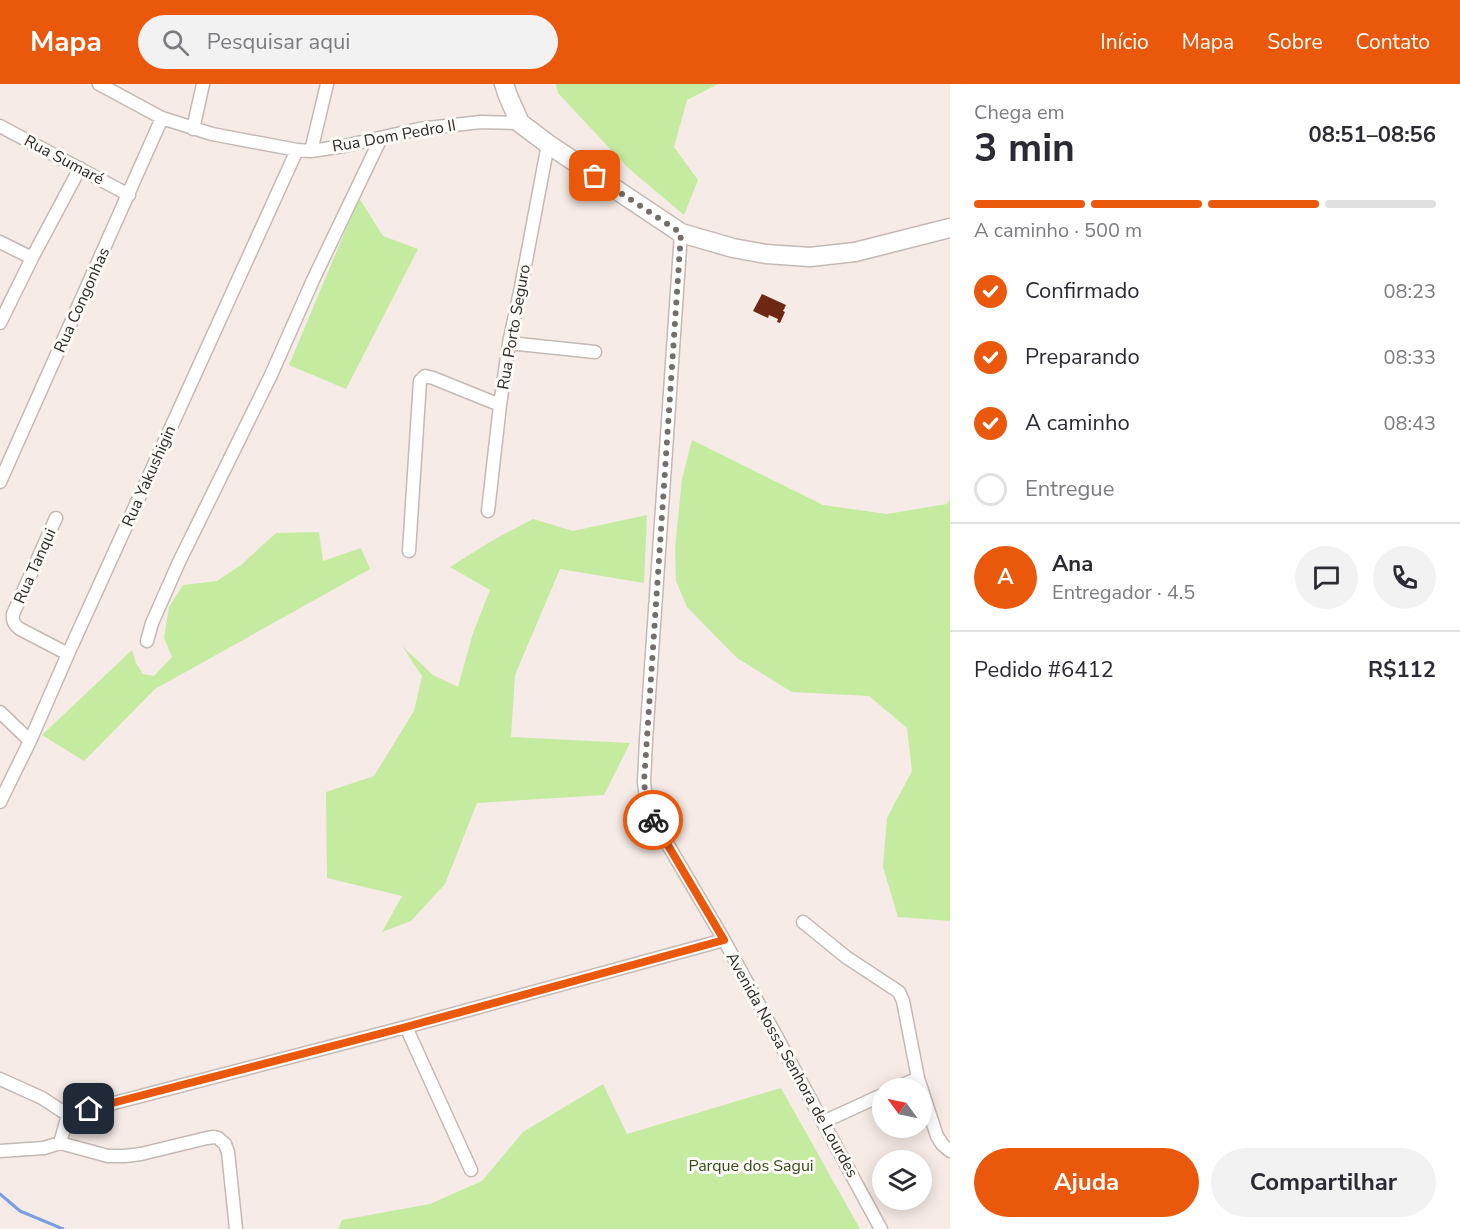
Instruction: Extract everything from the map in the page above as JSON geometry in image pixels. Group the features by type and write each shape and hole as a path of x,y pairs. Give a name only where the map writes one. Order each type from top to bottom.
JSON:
{"street":[{"name":"Rua Dom Pedro II","path":"99,84 162,118 194,129 297,150 311,151 344,146 419,129 481,122 520,123"},
{"path":"194,129 203,84"},
{"path":"311,151 327,84"},
{"path":"504,84 520,123 681,233 733,249 810,257 855,252 950,228"},
{"name":"Rua Congonhas","path":"0,482 162,118"},
{"name":"Rua Sumaré","path":"0,126 129,195"},
{"path":"147,641 179,562 271,375 312,280 381,138"},
{"name":"Rua Porto Seguro","path":"488,510 509,342 548,144"},
{"name":"Rua Yakushigin","path":"0,802 30,741 297,150"},
{"path":"0,323 80,168"},
{"name":"Avenida Nossa Senhora de Lourdes","path":"681,233 644,782 646,799 654,821 724,940 881,1229"},
{"path":"0,242 32,258"},
{"path":"509,342 595,352"},
{"path":"409,551 419,386 423,378 425,376 433,378 500,405"},
{"name":"Rua Tanqui","path":"56,518 12,619 20,629 68,654"},
{"path":"0,712 30,741"},
{"path":"802,922 846,957 899,992 903,1001 918,1078"},
{"path":"0,1079 42,1098 68,1115 406,1027 724,940"},
{"path":"406,1027 471,1170"},
{"path":"823,1122 872,1100"},
{"path":"60,1143 68,1115"},
{"path":"932,1121 937,1136 950,1151"},
{"path":"0,1151 44,1148 60,1143 108,1156 125,1156 207,1138 218,1138 225,1144 228,1152 236,1229"}],"green space":[{"path":"556,84 718,84 687,100 674,147 698,180 684,215 627,167 558,93"},
{"path":"359,198 383,236 418,249 346,389 289,365"},
{"path":"692,440 823,505 887,514 947,504 950,499 950,921 898,917 883,867 887,818 912,771 907,728 869,696 792,692 737,658 687,607 676,581 675,548 682,479"},
{"path":"647,515 644,583 560,569 515,675 511,737 630,743 604,795 477,803 445,884 411,921 382,932 402,896 327,878 326,792 374,776 414,711 422,676 402,646 433,675 458,687 473,633 490,590 450,567 493,540 533,519 573,531"},
{"path":"319,532 323,561 361,548 370,569 155,689 84,761 42,735 132,650 143,674 154,676 172,657 164,638 169,607 183,585 217,581 241,565 276,533"},
{"name":"Parque dos Sagui","path":"603,1084 627,1134 781,1088 860,1229 338,1229 342,1220 430,1204 482,1181 523,1132"}],"building":[{"path":"762,294 786,305 780,323 777,322 778,319 769,315 768,318 753,311"}],"waterway":[{"path":"0,1194 20,1211 63,1229"}],"way so far":[{"path":"595,176 681,233 644,782 646,799 653,820"}],"route":[{"path":"89,1109 406,1027 724,940 653,820"}]}
